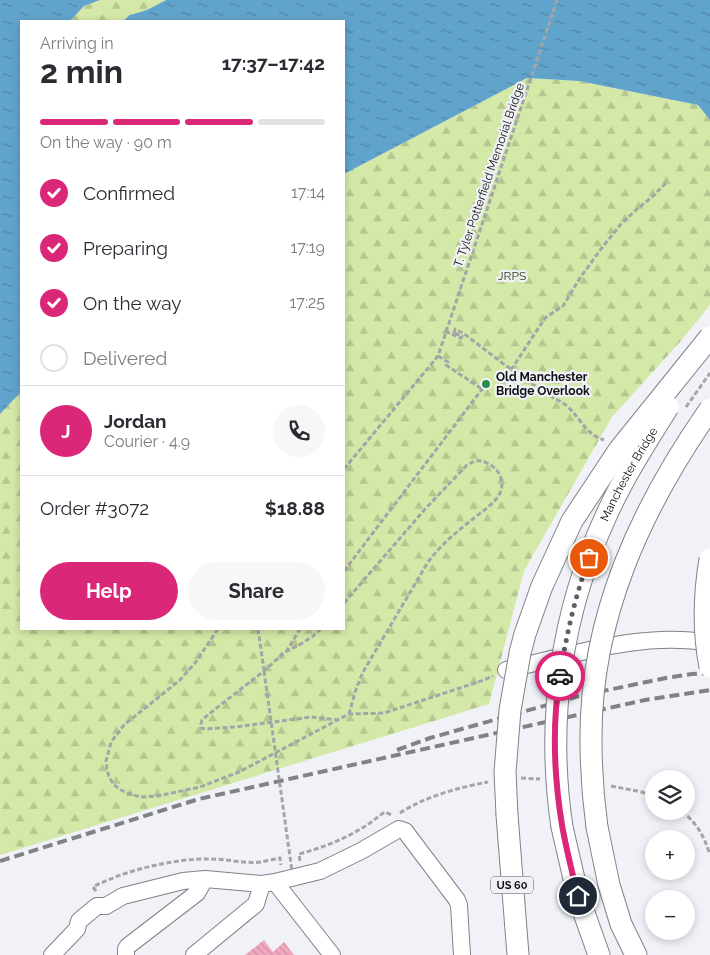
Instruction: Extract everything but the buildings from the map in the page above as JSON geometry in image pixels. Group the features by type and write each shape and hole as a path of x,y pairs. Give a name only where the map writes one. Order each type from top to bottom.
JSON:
{"main road":[{"name":"US 60","path":"518,955 505,772 510,710 525,634 542,586 572,521 619,450 710,337"},
{"name":"Manchester Bridge","path":"599,955 578,896 557,796 556,714 562,659 576,598 593,546 606,515 648,439 710,342"},
{"path":"636,955 621,924 608,885 596,827 591,762 594,683 607,619 626,559 649,508 710,409"},
{"path":"710,559 705,628 710,667"}],"lane":[{"path":"506,670 618,644 659,639 694,640 710,643"},
{"path":"57,953 77,929 79,921 97,906 101,899 122,896 183,881 277,878 320,871 361,851 399,829 405,831 457,900 459,905 462,955"},
{"path":"194,955 256,904 277,878"},
{"path":"277,878 332,955"},
{"path":"126,955 128,946 197,893 205,879"}],"path":[{"name":"T. Tyler Potterfield Memorial Bridge","path":"438,356 557,0"},
{"path":"511,370 545,318 563,306 595,256 621,224 652,198 667,182"},
{"path":"445,332 461,338 462,336 454,332 455,329 463,332 511,370 571,408 591,434"},
{"path":"345,468 438,356 448,362 446,365 482,389"},
{"path":"345,570 486,384"},
{"path":"345,602 426,508 466,466 472,462 479,461 492,465 498,470 502,482 499,495 450,537 428,562 363,672 349,714"},
{"path":"217,630 195,663 180,680 124,725 111,742 106,760 107,770 109,777 121,790 141,797 158,796 200,787 239,772 349,714 384,713 484,680 506,670"},
{"path":"258,630 292,871 277,878"},
{"path":"299,630 285,652 202,720 201,728 235,727 311,717 338,720"},
{"path":"285,652 299,646 321,630"},
{"path":"520,778 547,779"},
{"path":"300,862 299,854 315,850 338,840 362,828 385,812 396,816 406,809 436,796 475,784 493,782"},
{"path":"604,785 645,793"},
{"path":"690,820 704,837 709,852"},
{"path":"101,899 93,887 107,880 146,868 189,860 211,859 260,862 280,858 277,878"}],"green space":[{"path":"100,0 166,0 147,10 130,15 124,20 71,20 84,6"},
{"name":"JRPS","path":"527,78 579,81 698,105 710,120 710,305 680,342 612,417 524,571 489,704 0,855 0,414 20,393 20,630 345,630 345,173"}],"water":[{"path":"0,0 100,0 84,6 71,20 20,20 20,393 0,414"},
{"path":"166,0 710,0 710,120 698,105 579,81 527,78 345,173 345,20 124,20 130,15 147,10"}],"railway":[{"path":"397,750 430,738 579,696 666,678 710,673"},
{"path":"0,861 199,799 645,700 710,690"}],"way so far":[{"path":"560,676 569,625 589,558"}],"place":[{"name":"Old Manchester Bridge Overlook","path":"486,384"}],"route":[{"path":"560,676 556,714 557,796 578,896"}]}
